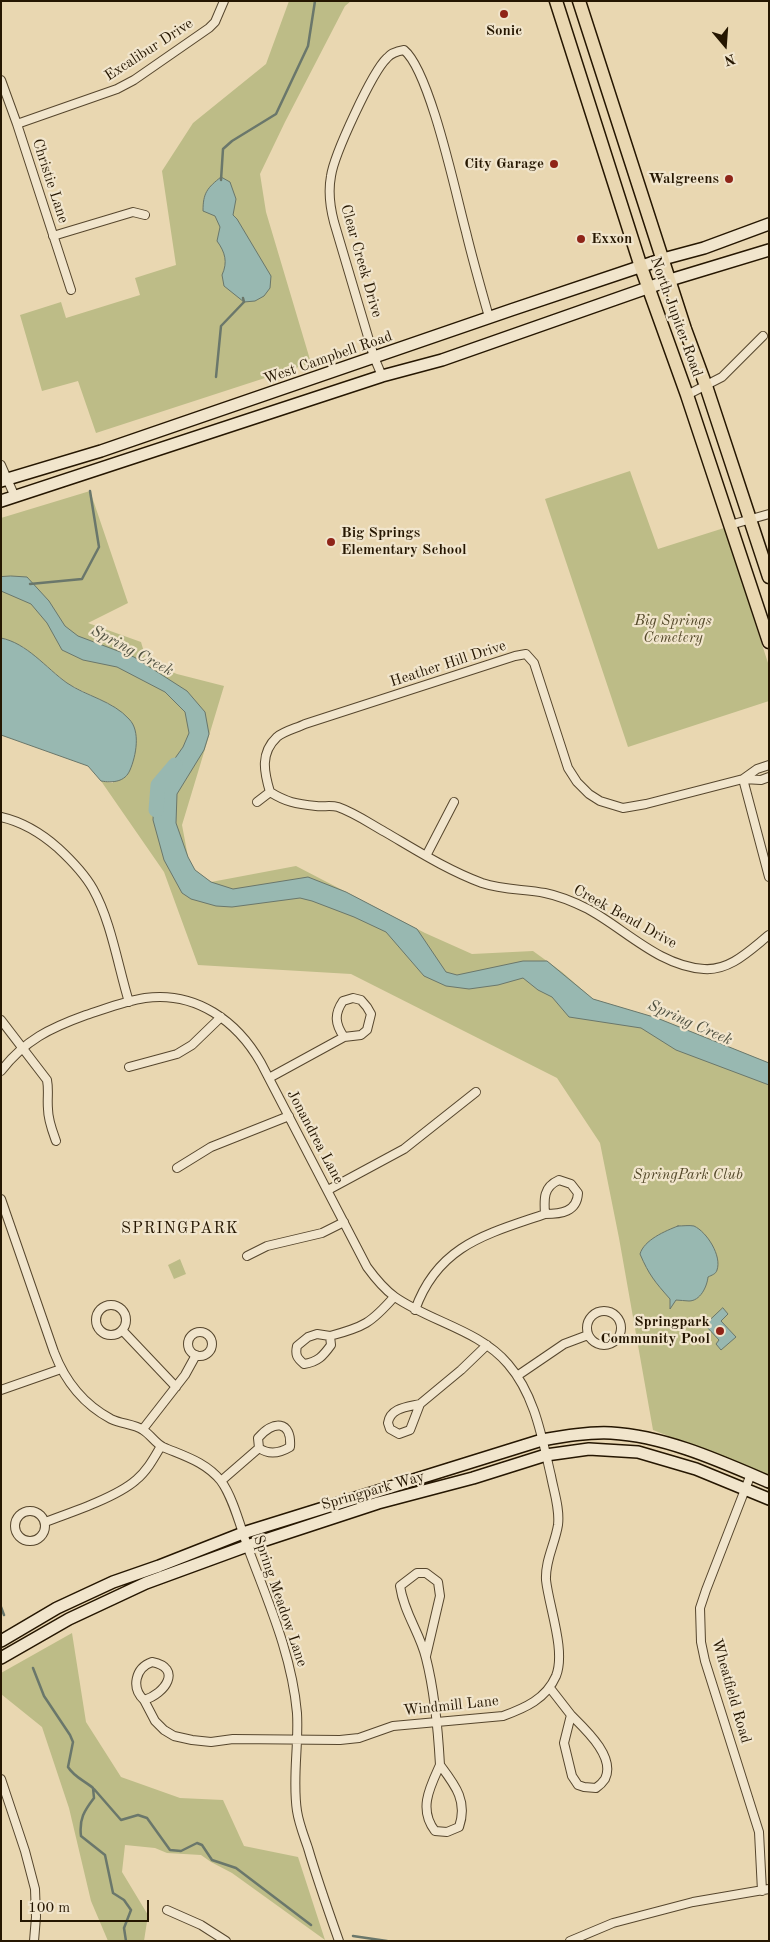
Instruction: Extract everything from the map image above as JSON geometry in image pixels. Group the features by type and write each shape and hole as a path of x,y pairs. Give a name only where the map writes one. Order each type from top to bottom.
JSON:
{"main road":[{"name":"North Jupiter Road","path":"556,1 641,267 687,395 769,642"},
{"name":"North Jupiter Road","path":"579,1 685,328 769,577"},
{"path":"563,23 584,17"},
{"name":"West Campbell Road","path":"4,480 58,465 257,399 489,317 663,259 704,248 769,224"},
{"path":"1,501 262,414 382,376 442,360 670,280 769,250"},
{"path":"257,399 262,414"},
{"name":"Springpark Way","path":"1,1641 57,1608 113,1582 243,1533 542,1440 587,1434 635,1436 684,1449 769,1482"},
{"name":"Springpark Way","path":"1,1658 46,1631 146,1583 247,1546 378,1503 473,1478 546,1455 589,1449 638,1452 696,1469 769,1499"}],"street":[{"name":"Excalibur Drive","path":"17,124 100,96 134,80 209,28 215,22 224,1"},
{"name":"Clear Creek Drive","path":"382,376 374,357 334,222 330,205 329,186 334,160 372,82 386,58 398,51 404,50 411,55 432,109 489,317"},
{"name":"Christie Lane","path":"1,80 71,290"},
{"path":"53,236 133,212 145,215"},
{"path":"687,395 722,377 763,336"},
{"path":"1,465 4,480 15,497"},
{"path":"730,525 769,514"},
{"name":"Heather Hill Drive","path":"270,792 265,775 264,761 269,747 278,736 305,724 526,654 534,663 568,768 577,782 589,794 600,801 623,808 646,804 744,778 757,769 769,764"},
{"path":"744,778 769,877"},
{"name":"Heather Hill Drive","path":"744,778 761,780 769,778"},
{"path":"257,802 270,792"},
{"name":"Creek Bend Drive","path":"270,792 284,801 316,806 336,806 359,816 443,866 481,882 504,889 544,893 564,898 587,909 661,955 692,967 713,969 725,966 736,961 769,935"},
{"path":"426,856 454,802"},
{"path":"1,816 23,824 50,840 85,876 105,917 129,1002"},
{"name":"Jonandrea Lane","path":"1,1071 32,1040 60,1024 129,1002 157,997 174,998 203,1007 221,1017 246,1039 270,1078 367,1267 383,1288 394,1297 415,1310 487,1345 507,1362 528,1397 542,1440"},
{"path":"270,1078 344,1037 361,1035 368,1030 371,1014 361,1000 354,998 343,1001 338,1008 336,1017 338,1027 344,1037"},
{"path":"129,1067 177,1054 192,1044 221,1017"},
{"path":"1,1020 47,1080 49,1090 49,1124 56,1141"},
{"path":"328,1190 398,1153 476,1092"},
{"path":"177,1168 211,1147 289,1116"},
{"path":"415,1310 423,1293 439,1269 450,1257 468,1243 486,1234 545,1214 563,1213 571,1209 577,1202 578,1193 571,1184 559,1180 546,1189 544,1198 545,1214"},
{"path":"1,1199 60,1369 81,1397 97,1410 113,1420 142,1429 161,1446 194,1458 221,1482 243,1533"},
{"path":"248,1256 267,1246 322,1233 344,1222"},
{"path":"330,1336 331,1345 320,1358 304,1364 297,1359 295,1353 297,1346 302,1342 317,1334 330,1336 358,1328 380,1312 394,1297"},
{"path":"611,1312 618,1317 621,1325 620,1333 616,1340 609,1344 600,1345 588,1335 589,1319 595,1313 611,1312"},
{"path":"122,1330 176,1387"},
{"path":"517,1376 564,1344 588,1335"},
{"path":"420,1404 410,1430 399,1434 390,1429 388,1423 392,1413 398,1409 420,1404 461,1370 487,1345"},
{"path":"142,1429 186,1375 196,1355"},
{"path":"1,1390 60,1369"},
{"path":"279,1425 289,1433 290,1447 282,1452 264,1451 259,1448 258,1438 270,1426 279,1425"},
{"path":"542,1440 557,1502 558,1524 546,1568 547,1590 559,1657 557,1674 550,1688 571,1715 593,1736 604,1757 607,1769 604,1780 596,1788 584,1788 578,1785 572,1776 564,1743 571,1715"},
{"path":"45,1522 76,1511 126,1488 150,1465 161,1446"},
{"path":"221,1482 259,1448"},
{"name":"Wheatfield Road","path":"750,1474 706,1590 700,1608 700,1622 705,1660 759,1832 766,1890"},
{"path":"30,1510 42,1516 45,1522 43,1535 37,1540 24,1540 18,1536 15,1530 18,1516 30,1510"},
{"name":"Spring Meadow Lane","path":"243,1533 283,1642 294,1687 297,1740 294,1776 298,1813 314,1870 339,1941"},
{"path":"426,1656 440,1596 438,1582 426,1574 417,1573 400,1586 410,1620 426,1656 437,1721 440,1765 430,1787 425,1807 429,1823 435,1831 447,1832 459,1827 463,1816 460,1794 440,1765"},
{"name":"Windmill Lane","path":"144,1700 153,1697 167,1685 169,1677 166,1669 160,1664 152,1662 144,1665 139,1671 136,1687 155,1721 174,1736 211,1742 233,1739 340,1740 359,1738 393,1726 503,1716 520,1710 538,1700 550,1688"},
{"path":"1,1779 25,1851 35,1889 36,1917 34,1941"},
{"path":"570,1941 613,1923 693,1902 766,1890"},
{"path":"167,1910 200,1925 226,1941"}],"green space":[{"path":"289,1 351,1 345,6 260,174 266,212 311,363 96,433 78,381 42,391 20,315 61,302 66,318 140,295 135,278 176,265 162,171 193,123 266,64"},
{"name":"Big Springs Cemetery","path":"630,471 658,549 724,528 769,666 769,701 628,747 545,499"},
{"name":"SpringPark Club","path":"90,491 128,603 88,623 141,642 147,662 177,674 224,686 182,825 188,857 195,870 211,882 296,866 425,933 472,954 533,951 562,972 593,999 657,1018 769,1063 769,1475 653,1430 600,1143 557,1078 351,974 198,965 164,872 101,781 113,783 113,706 68,684 23,647 1,638 1,518"},
{"path":"180,1259 186,1274 174,1279 168,1265"},
{"path":"72,1633 86,1722 121,1777 180,1798 223,1800 244,1846 298,1857 325,1940 232,1873 201,1855 167,1853 155,1848 125,1845 122,1872 148,1915 144,1941 108,1941 91,1901 69,1808 42,1727 1,1694 1,1673"}],"water":[{"path":"221,177 230,182 236,199 233,215 271,276 270,288 264,296 255,301 244,302 224,286 222,275 225,257 217,241 220,227 215,216 203,211 207,191"},
{"path":"1,577 27,577 49,601 65,626 78,636 134,657 187,691 205,712 209,734 204,750 177,794 176,823 188,857 195,870 211,882 233,889 308,877 346,892 417,929 446,972 457,975 523,961 547,961 593,999 657,1018 769,1063 769,1085 676,1050 641,1028 569,1017 552,997 538,990 523,978 498,985 469,989 446,986 424,976 386,932 312,901 300,898 232,907 216,906 191,899 182,893 164,860 153,820 154,798 166,771 183,747 189,733 185,712 165,692 117,667 83,660 62,650 47,623 31,604 1,591"},
{"path":"1,638 28,650 74,688 107,703 129,719 135,730 136,744 132,764 125,777 114,782 101,781 88,766 1,735"},
{"path":"678,1226 694,1226 704,1233 712,1245 718,1264 716,1272 708,1277 700,1296 689,1301 676,1300 670,1309 670,1299 646,1268 640,1254 650,1240"},
{"name":"Springpark Community Pool","path":"723,1308 728,1314 721,1321 736,1337 721,1350 716,1344 719,1340 705,1325"}],"waterway":[{"path":"221,180 223,149 232,141 276,114 308,46 315,1"},
{"path":"216,377 221,326 244,302 243,298"},
{"path":"30,584 82,579 99,547 90,491"},
{"name":"Spring Creek","path":"156,810 158,785 175,765"},
{"path":"1,1607 4,1615"},
{"path":"33,1668 44,1696 73,1742 68,1767 76,1776 93,1788 94,1798 83,1815 81,1836 105,1855 113,1893 124,1900 131,1910 124,1928 126,1941"},
{"path":"94,1789 121,1820 138,1815 147,1818 170,1850 181,1851 197,1843 202,1845 212,1860 236,1868 311,1925"},
{"path":"353,1936 387,1941"}],"place":[{"name":"Sonic","path":"504,14"},
{"name":"City Garage","path":"554,164"},
{"name":"Walgreens","path":"729,179"},
{"name":"Exxon","path":"581,239"},
{"name":"Big Springs Elementary School","path":"331,542"},
{"name":"Springpark Community Pool","path":"720,1331"}],"district":[{"name":"SPRINGPARK","path":"180,1229"}]}
